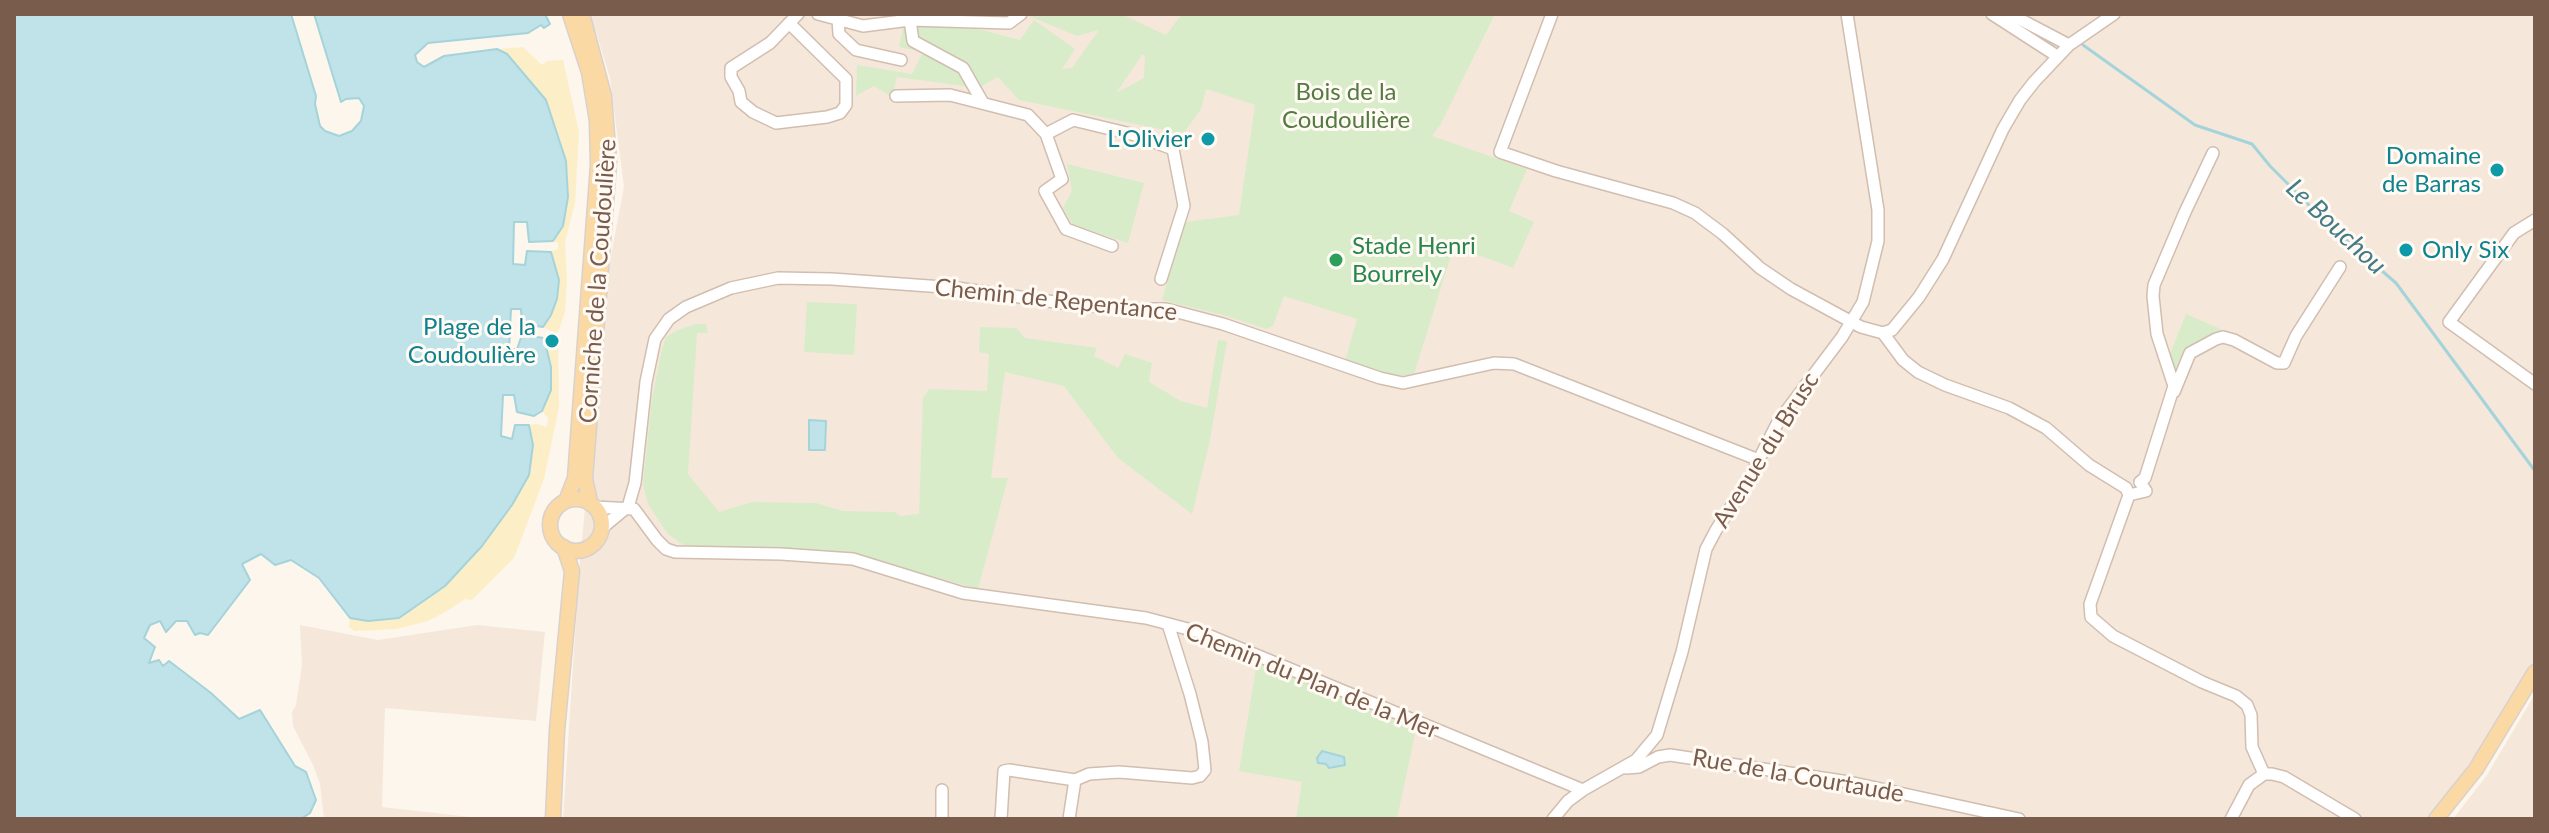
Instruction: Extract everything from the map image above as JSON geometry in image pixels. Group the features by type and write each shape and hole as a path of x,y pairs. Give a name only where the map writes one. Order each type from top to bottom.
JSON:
{"main road":[{"name":"Corniche de la Coudoulière","path":"566,501 575,478 598,165 594,97 570,14"},
{"name":"Corniche de la Coudoulière","path":"582,14 604,96 609,162 585,479 593,505"},
{"path":"572,571 585,549 596,541 602,520 593,505 578,499 566,501 554,511 550,527 555,540 574,550 585,549"},
{"path":"553,819 557,730 572,571 564,547"},
{"path":"2436,819 2476,769 2535,672"},
{"path":"2446,819 2506,735 2535,686"}],"street":[{"path":"818,14 863,26 910,20 1009,23 1021,14"},
{"path":"1552,14 1500,152 1673,203 1695,213 1760,268 1791,289 1852,322 1883,333 1903,360 1918,372 2009,408 2046,428 2089,465 2128,491"},
{"name":"Avenue du Brusc","path":"1553,819 1568,801 1625,768 1654,741 1682,652 1706,549 1778,422 1852,322 1863,302 1879,228 1870,148 1847,14"},
{"path":"1992,14 2057,56"},
{"path":"2010,14 2069,45"},
{"path":"1883,333 1892,330 1919,297 1943,259 2003,129 2034,82 2069,45 2114,14"},
{"path":"838,19 839,34 856,50 901,60"},
{"path":"793,20 846,79 846,105 840,113 827,117 776,123 753,112 741,102 730,73 731,68 770,43 793,20"},
{"path":"910,20 913,41 963,68 983,103"},
{"path":"896,96 950,95 1028,115 1046,134 1062,179 1045,191 1066,229 1112,246"},
{"path":"1046,134 1073,120 1135,135 1173,149 1184,206 1161,279"},
{"path":"2172,397 2174,386 2157,334 2154,285 2213,153"},
{"path":"2535,220 2514,233 2449,322 2535,384"},
{"path":"2128,491 2143,486 2190,353 2223,337 2277,363 2284,363 2296,336 2340,267"},
{"name":"Chemin de Repentance","path":"628,507 635,483 646,382 655,339 669,319 686,307 731,288 778,278 957,288 1048,302 1122,309 1166,309 1223,324 1380,378 1403,383 1494,363 1514,364 1759,460"},
{"path":"2128,491 2090,604 2091,617 2113,636 2236,696 2247,705 2251,715 2252,747 2264,774"},
{"path":"593,505 628,507"},
{"path":"602,528 628,507"},
{"name":"Chemin du Plan de la Mer","path":"628,507 638,511 666,549 675,552 853,559 963,593 1146,618 1208,635 1583,790"},
{"path":"1001,819 1004,771 1075,780 1089,774 1119,772 1200,776 1205,770 1202,742 1168,624"},
{"name":"Rue de la Courtaude","path":"1654,741 1654,754 1849,782 2019,819"},
{"name":"Rue de la Courtaude","path":"1625,768 1639,767 1664,756"},
{"path":"2231,819 2249,785 2264,774 2284,777 2355,819"},
{"path":"1069,819 1075,780"},
{"path":"942,790 942,819"}],"shaded area":[{"path":"587,14 2535,14 2535,661 2466,768 2427,819 563,819 579,573 606,282 624,187 610,78"},
{"path":"300,625 378,640 477,625 545,632 536,721 385,708 382,807 488,819 324,819 320,784 293,726 292,712 296,705 302,665"},
{"path":"2535,694 2535,819 2453,819 2487,775"}],"green space":[{"name":"Bois de la Coudoulière","path":"1121,14 1166,35 1182,14 1495,14 1432,136 1527,169 1509,211 1534,222 1513,268 1454,246 1414,374 1393,376 1345,361 1357,319 1284,296 1273,326 1266,329 1162,300 1185,222 1239,215 1255,105 1206,89 1201,109 1179,139 1165,130 1019,100 998,77 978,88 897,77 892,97 874,86 856,96 857,65 912,74 923,52 899,47 903,28 967,26 1020,40 1034,20 1075,49 1062,69 1072,68 1099,30 1077,36 1029,16","holes":["1142,55 1145,55 1144,78 1116,93"]},
{"path":"1067,164 1144,183 1128,243 1073,225 1063,208 1072,191"},
{"path":"807,302 857,304 854,355 804,352"},
{"path":"2186,314 2221,329 2221,332 2189,347 2175,369 2168,359"},
{"path":"696,324 706,324 708,333 697,333 688,474 719,512 752,502 816,503 843,511 894,512 901,516 919,514 923,398 929,389 987,391 989,354 979,352 980,327 1016,328 1025,338 1097,348 1094,356 1118,368 1125,354 1152,363 1149,382 1181,401 1207,408 1218,340 1227,341 1210,440 1192,514 1118,458 1064,386 1005,372 991,478 1008,478 978,589 859,555 685,546 668,534 648,504 643,484 652,399 666,337"},
{"path":"1257,662 1416,729 1397,819 1296,819 1302,782 1239,771"}],"sand":[{"name":"Plage de la Coudoulière","path":"523,47 542,65 547,61 563,60 579,132 575,203 565,242 565,312 558,332 559,407 544,479 514,558 472,600 465,599 428,621 397,629 354,631 349,627 350,618 368,621 400,618 445,586 482,546 512,505 533,445 529,425 547,427 548,418 542,411 551,390 551,367 544,338 552,336 551,331 543,327 551,315 559,280 551,252 558,249 558,243 553,241 563,226 568,176 546,100 507,54 497,49"}],"water":[{"path":"14,14 291,14 316,96 320,126 339,136 352,131 361,121 364,106 359,98 341,102 314,14 545,14 550,24 544,28 541,25 528,33 428,43 415,55 417,62 424,67 444,56 497,49 507,54 546,100 566,161 568,197 563,226 553,241 529,242 527,222 514,222 513,264 525,265 527,251 551,252 559,280 557,299 543,327 522,324 521,309 511,309 509,349 517,349 522,335 544,338 551,367 551,390 542,411 534,416 517,412 514,395 503,395 501,436 512,439 515,425 529,425 533,445 529,475 512,505 482,546 445,586 399,618 368,621 350,618 319,578 291,560 275,565 261,554 242,564 250,580 208,635 195,635 187,621 176,621 166,632 160,621 150,625 144,638 155,647 149,663 159,660 163,666 169,661 239,719 260,710 295,766 306,772 316,800 310,813 301,819 14,819"},
{"path":"809,420 826,421 825,450 809,450"},
{"path":"1322,751 1344,757 1345,765 1329,768 1326,764 1318,763 1317,758"}],"waterway":[{"name":"Le Bouchou","path":"2083,45 2195,125 2252,144 2330,226 2396,283 2535,471"}],"place":[{"name":"L'Olivier","path":"1208,139"},
{"name":"Domaine de Barras","path":"2497,170"},
{"name":"Only Six","path":"2406,250"},
{"name":"Stade Henri Bourrely","path":"1336,260"},
{"name":"Plage de la Coudoulière","path":"552,341"}]}
